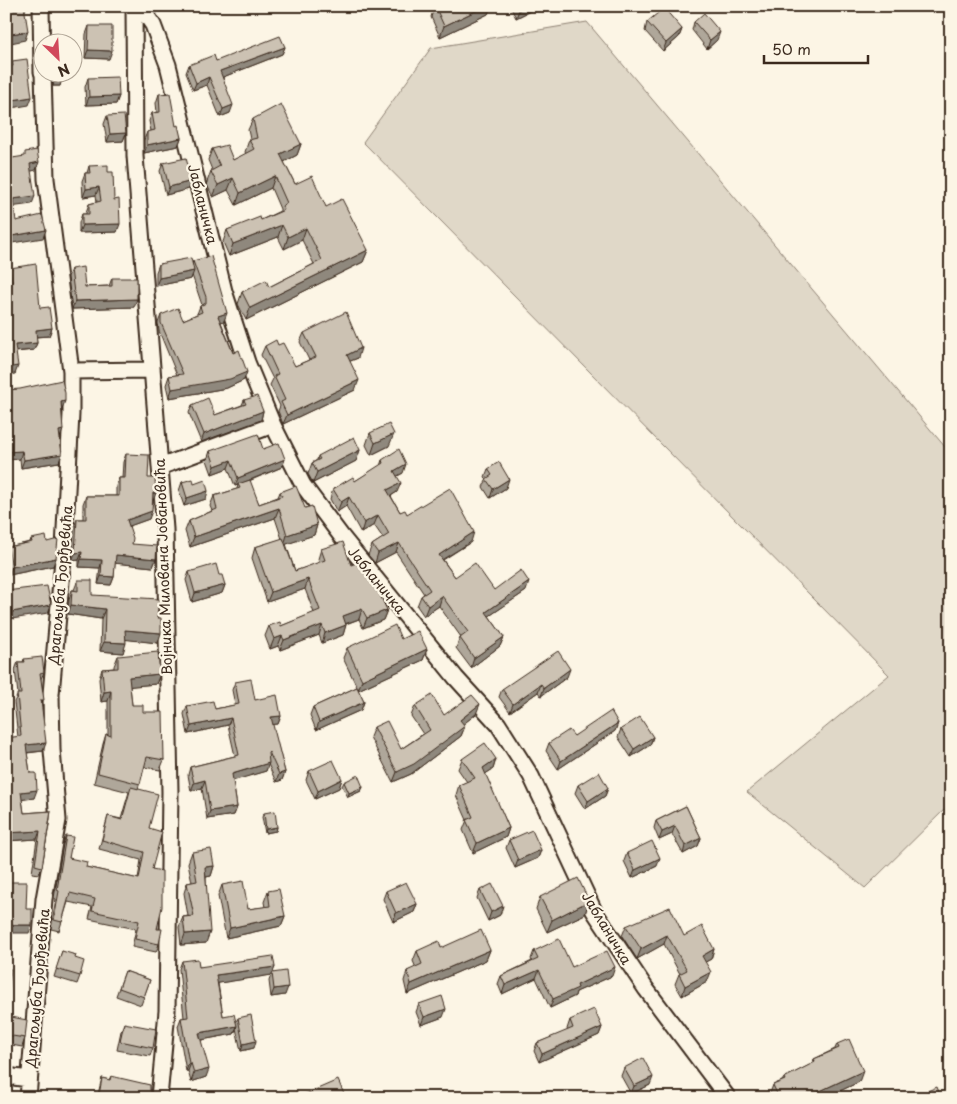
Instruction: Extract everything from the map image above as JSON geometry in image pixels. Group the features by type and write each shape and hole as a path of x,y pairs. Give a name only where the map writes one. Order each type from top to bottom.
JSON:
{"street":[{"name":"Драгољуба Ђорђевића","path":"42,6 42,32"},
{"name":"Војника Милована Јовановића","path":"134,6 135,156 165,529 170,792 167,1011 158,1098"},
{"name":"Јабланичка","path":"140,6 153,25 168,65 224,291 247,362 273,425 303,485 342,537 456,678 498,724 517,752 598,917 646,989 728,1098"},
{"name":"Драгољуба Ђорђевића","path":"28,1098 44,899 58,820 52,750 51,694 64,539 71,371 46,179 42,82"},
{"path":"71,371 152,370"},
{"path":"160,467 273,425"},
{"path":"6,1076 29,1080"}],"shaded area":[{"path":"587,22 951,454 951,803 865,888 747,792 889,675 363,142 431,48"}],"building":[{"path":"6,6 24,6 28,31 6,35"},
{"path":"435,6 486,6 444,26"},
{"path":"517,6 526,6 519,10"},
{"path":"664,8 682,29 666,43 647,22"},
{"path":"704,13 720,32 710,40 694,22"},
{"path":"89,26 112,26 112,51 88,50"},
{"path":"280,36 285,47 220,71 233,105 223,109 209,77 196,83 189,65 214,55 216,61"},
{"path":"27,59 32,97 6,101 6,67 13,66 12,61"},
{"path":"118,77 119,96 89,97 88,78"},
{"path":"170,93 176,126 178,125 181,138 147,145 147,132 155,130 152,113 160,112 159,94"},
{"path":"281,104 301,144 280,154 295,184 312,176 326,207 342,199 368,250 250,308 242,292 266,280 269,287 322,260 306,228 288,237 282,225 233,244 227,230 260,217 261,220 284,210 282,206 287,203 275,176 240,193 233,178 218,185 211,171 220,166 212,149 227,145 233,160 254,149 249,140 257,138 253,119"},
{"path":"124,115 126,133 110,134 107,116"},
{"path":"37,150 39,162 30,164 35,196 13,199 16,221 42,215 46,230 6,237 6,159 25,156 25,152"},
{"path":"186,158 192,181 169,187 163,163"},
{"path":"108,165 108,172 113,172 114,200 119,199 120,224 82,225 82,214 89,214 89,204 101,201 99,187 86,189 85,173 90,173 89,166"},
{"path":"211,256 227,313 218,316 233,353 239,350 247,372 230,379 172,389 169,376 183,374 161,323 161,315 178,308 183,320 202,312 200,306 206,303 206,297 193,261"},
{"path":"191,258 194,271 159,278 159,264"},
{"path":"36,264 40,308 49,307 52,328 36,330 37,343 15,345 18,366 6,368 6,282 12,282 10,268"},
{"path":"83,267 85,287 112,286 112,278 137,278 137,299 75,301 71,269"},
{"path":"346,312 361,348 347,355 359,380 287,415 281,402 285,400 274,376 278,374 265,346 276,340 278,345 283,343 295,366 316,357 304,333"},
{"path":"62,380 65,401 61,402 63,430 59,431 62,454 24,460 22,451 6,452 6,390"},
{"path":"257,396 263,411 204,434 192,405 208,398 215,415 246,404 244,400"},
{"path":"389,424 394,434 375,443 370,433"},
{"path":"258,434 263,449 279,443 285,459 238,478 231,460 215,466 210,451"},
{"path":"354,437 360,450 317,472 312,463 320,459 318,456"},
{"path":"399,449 406,464 394,471 401,483 387,490 400,512 405,510 407,514 450,488 474,532 439,555 455,577 475,563 494,590 521,570 529,582 486,612 504,637 474,658 460,638 468,632 442,596 428,606 421,596 430,590 399,543 378,553 372,545 389,534 378,515 364,523 349,497 341,502 333,489 353,477 355,481 383,463 382,460"},
{"path":"126,454 149,455 148,478 155,478 156,493 153,493 152,511 127,520 133,538 132,544 157,546 156,559 116,555 114,577 101,576 102,560 81,559 82,552 75,553 77,519 86,519 86,496 119,496 119,478 125,478"},
{"path":"499,462 509,479 493,489 486,479 492,475 488,469"},
{"path":"193,479 194,484 205,480 208,491 187,498 182,482"},
{"path":"250,480 259,504 282,496 280,492 296,486 305,508 312,506 317,525 287,535 279,508 194,537 189,521 217,509 214,496 240,488 238,484"},
{"path":"46,536 47,542 58,539 56,558 12,567 8,547 32,542 31,539"},
{"path":"283,538 295,571 325,560 321,549 343,542 351,565 361,561 368,569 387,610 367,618 362,609 343,616 346,625 325,633 322,625 284,640 282,636 274,639 269,626 280,622 281,626 320,610 308,579 271,592 255,547"},
{"path":"216,564 219,575 222,575 225,585 195,593 189,572"},
{"path":"78,580 92,580 92,595 159,599 157,618 161,618 161,633 125,630 126,643 104,642 105,609 71,605 72,590 78,591"},
{"path":"47,586 51,605 6,613 6,591"},
{"path":"395,625 401,639 418,631 427,649 362,680 347,648"},
{"path":"558,651 570,669 544,688 541,684 513,704 502,689"},
{"path":"158,652 160,674 129,677 132,705 143,705 143,712 163,712 164,760 147,757 140,784 98,773 106,734 111,736 111,691 104,692 102,669 118,668 118,656"},
{"path":"42,657 44,672 40,673 44,700 41,700 46,743 26,745 30,773 36,773 37,790 21,792 24,813 51,811 42,867 35,865 40,831 6,833 6,793 8,793 6,738 21,736 17,694 21,694 18,662 25,662 24,659"},
{"path":"251,679 255,700 277,695 281,716 271,717 285,772 279,774 269,752 269,763 232,774 237,807 210,811 205,780 194,783 190,767 239,755 231,718 191,726 187,706 213,701 215,709 239,704 235,682"},
{"path":"357,687 364,702 319,722 313,707"},
{"path":"432,695 444,715 472,695 480,704 460,720 465,726 414,764 397,772 374,727 387,721 401,749 430,730 415,706"},
{"path":"611,711 618,723 561,761 549,743 569,730 574,736"},
{"path":"640,717 653,737 634,749 621,729"},
{"path":"485,743 496,759 483,768 509,828 477,843 466,820 473,817 459,785 475,778 462,759"},
{"path":"333,760 342,779 318,791 309,771"},
{"path":"599,772 608,788 588,801 578,785"},
{"path":"358,775 363,787 349,793 344,782"},
{"path":"131,787 158,794 149,828 162,832 152,869 162,871 162,907 157,929 162,929 159,944 135,939 139,921 92,911 95,899 70,893 62,922 54,920 66,836 73,837 69,858 87,862 86,867 139,879 144,852 102,840 108,816 122,820"},
{"path":"686,806 701,838 685,846 675,826 662,832 656,821"},
{"path":"275,811 277,827 266,829 264,813"},
{"path":"532,830 541,850 518,860 509,840"},
{"path":"652,841 660,858 635,870 627,853"},
{"path":"211,849 214,866 205,867 210,932 185,934 183,917 194,916 187,883 197,881 192,852"},
{"path":"578,878 589,901 552,920 540,897"},
{"path":"243,881 248,909 270,906 268,891 279,889 285,916 230,928 222,885"},
{"path":"6,882 27,882 26,909 32,909 32,925 6,925"},
{"path":"406,882 417,904 396,913 386,891"},
{"path":"492,884 503,906 491,912 480,890"},
{"path":"670,907 684,936 702,926 714,949 702,956 711,972 685,986 679,974 687,970 667,935 641,949 626,926"},
{"path":"481,930 490,950 411,984 407,971 422,964 417,951 439,941 441,948"},
{"path":"559,939 572,967 607,951 615,967 577,985 578,988 553,999 539,970 505,985 501,976 538,959 534,951"},
{"path":"62,951 76,955 75,958 84,961 80,976 56,969"},
{"path":"273,956 275,967 216,975 223,1016 234,1014 237,1026 199,1033 209,1069 194,1073 191,1063 189,1063 181,1018 188,1017 182,961 198,959 199,967"},
{"path":"6,969 11,969 8,994 6,994"},
{"path":"125,971 150,980 144,997 119,988"},
{"path":"286,971 288,987 274,989 272,973"},
{"path":"442,996 446,1009 424,1017 419,1004"},
{"path":"594,1009 602,1027 542,1054 537,1043 573,1028 570,1020"},
{"path":"251,1015 256,1041 243,1044 238,1018"},
{"path":"6,1016 27,1020 25,1038 6,1035"},
{"path":"124,1023 156,1029 153,1048 120,1041"},
{"path":"849,1039 863,1071 805,1098 779,1098 773,1085 815,1062 814,1059 839,1048 837,1044"},
{"path":"643,1058 653,1077 634,1086 624,1068"},
{"path":"111,1076 150,1085 151,1098 121,1098 99,1095 102,1078 110,1080"},
{"path":"338,1080 344,1094 336,1098 284,1098 297,1092 299,1097"},
{"path":"937,1087 941,1097 928,1098 925,1092"},
{"path":"6,1093 10,1094 9,1098 6,1098"}]}
